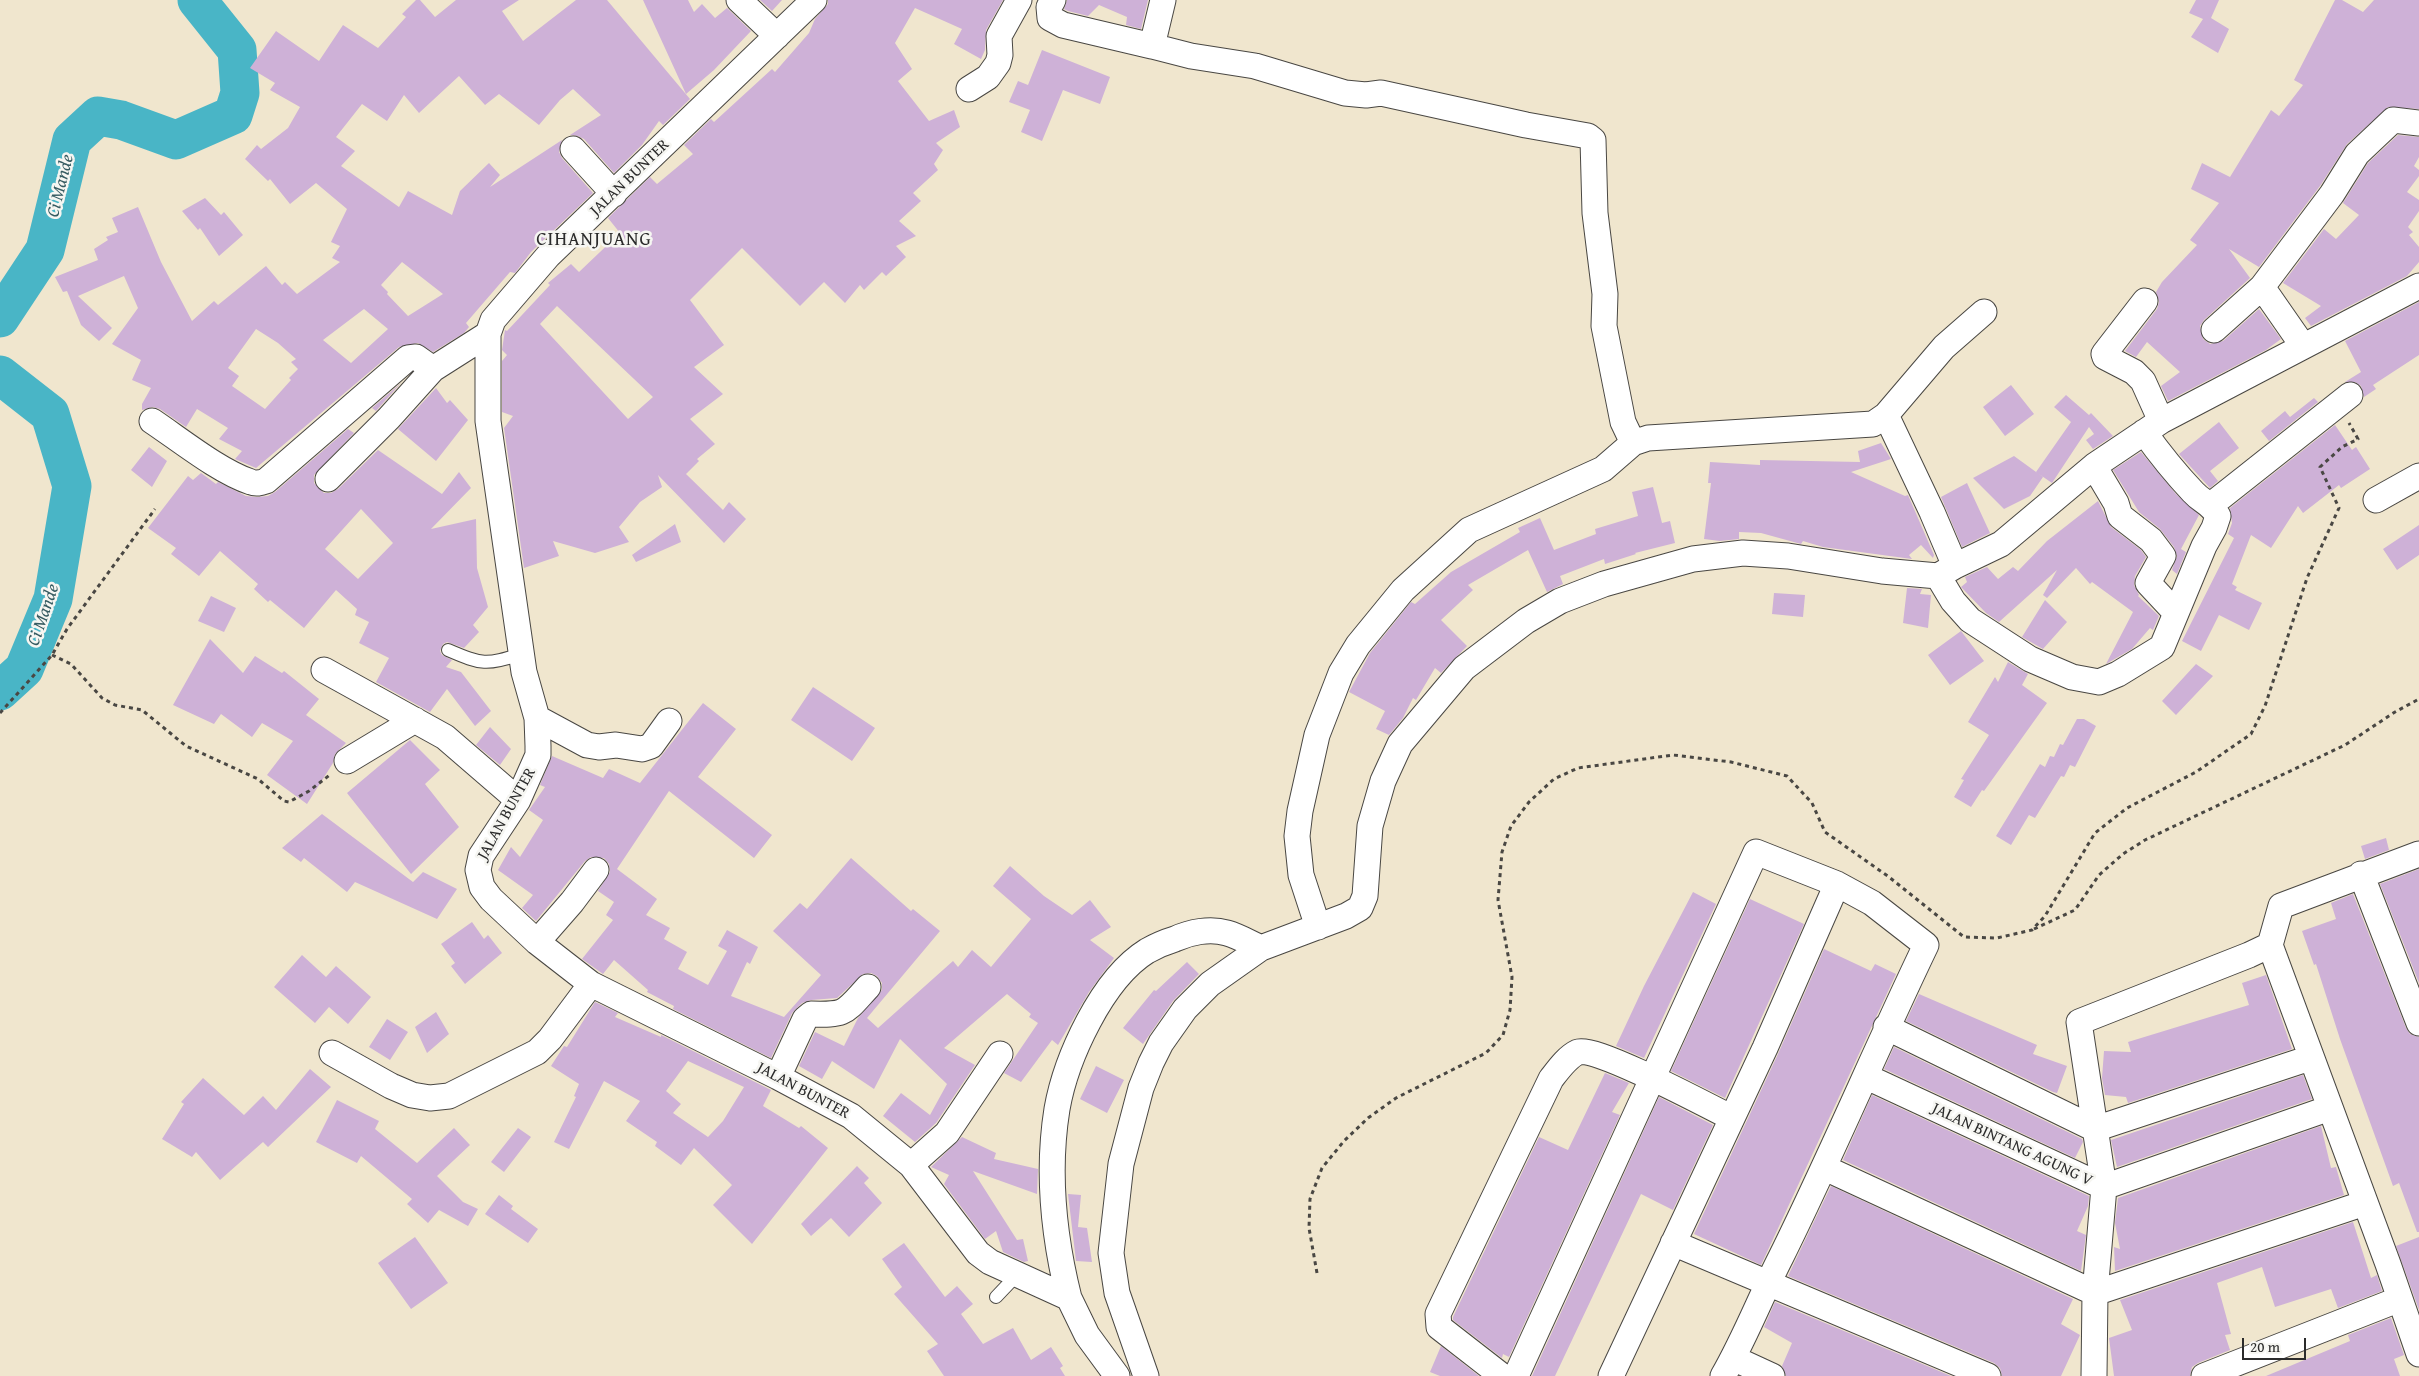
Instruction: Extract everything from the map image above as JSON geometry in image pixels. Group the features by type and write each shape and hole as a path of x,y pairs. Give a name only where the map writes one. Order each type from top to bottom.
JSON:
{"street":[{"path":"739,0 777,36"},
{"name":"JALAN BUNTER","path":"814,0 548,256 493,320 488,334 488,421 522,654 536,718 538,755 518,800 481,856 478,878 491,899 537,942 591,984 778,1077 851,1116 911,1165 978,1253 990,1262 1069,1298"},
{"path":"969,89 988,77 998,63 1000,55 999,36 1018,0"},
{"path":"1053,0 1049,7 1050,18 1062,25 1191,56 1255,66 1345,93 1366,95 1381,93 1526,125 1588,136 1593,140 1596,213 1605,294 1604,326 1622,422 1634,443"},
{"path":"1152,46 1163,0"},
{"path":"2214,330 2262,287 2332,194 2358,154 2393,120 2419,123"},
{"path":"573,149 614,194"},
{"path":"1146,1376 1117,1292 1111,1253 1121,1164 1141,1088 1161,1043 1185,1009 1210,984 1261,948 1318,927 1360,908 1365,896 1370,826 1383,781 1400,744 1464,668 1495,642 1560,601 1661,567 1694,559 1743,553 1788,556 1882,571 1946,571 2001,544 2094,466 2152,426 2419,286"},
{"path":"2262,287 2303,346"},
{"path":"1886,415 1932,512 1953,600 1970,620 2030,659 2072,677 2099,682 2118,674 2162,647 2218,516 2211,505 2200,500 2167,464 2152,426 2143,381 2134,372 2108,359 2104,354 2145,301"},
{"path":"1318,927 1301,875 1297,836 1300,811 1317,736 1341,673 1358,645 1403,590 1469,530 1603,469 1634,443 1648,438 1873,424 1886,415 1944,346 1984,312"},
{"path":"328,479 389,418 433,369 488,334"},
{"path":"152,421 222,467 250,482 259,483 266,481 301,452 408,358 416,357 433,369"},
{"path":"2211,505 2345,400"},
{"path":"2094,466 2116,503 2120,516 2152,540 2163,556 2148,583 2176,613"},
{"path":"2376,500 2419,476"},
{"path":"324,670 445,737 518,800"},
{"path":"536,718 587,745 599,747 616,745 642,749 651,746 669,721"},
{"path":"347,761 415,720"},
{"path":"1516,1376 1756,852 1837,884 1872,903 1926,945 1886,1027 1867,1077 1825,1168 1728,1367 1772,1376"},
{"path":"2419,854 2361,874 2281,906 2270,945 2419,1354"},
{"path":"537,942 572,902 596,870"},
{"path":"2361,874 2419,1022"},
{"path":"1611,1376 1732,1118 1837,884"},
{"path":"1117,1376 1087,1335 1069,1298 1062,1270 1054,1213 1054,1142 1057,1109 1068,1066 1099,1000 1129,966 1146,952 1185,934 1205,931 1227,932 1261,948"},
{"path":"2094,1376 2094,1293 2104,1187 2079,1022 2270,945"},
{"path":"332,1053 391,1086 412,1095 430,1098 449,1096 537,1052 550,1039 591,984"},
{"path":"778,1077 806,1019 811,1014 837,1015 846,1010 868,987"},
{"path":"1886,1027 2095,1129 2310,1058"},
{"path":"1502,1376 1439,1327 1438,1314 1551,1079 1578,1052 1591,1051 1652,1078 1732,1118"},
{"path":"911,1165 947,1132 1000,1054"},
{"name":"JALAN BINTANG AGUNG V","path":"1867,1077 2104,1187 2330,1108"},
{"path":"1825,1168 2094,1293 2365,1203"},
{"path":"1673,1243 1988,1376"},
{"path":"2204,1376 2400,1299"}],"lane":[{"path":"448,650 473,661 490,663 522,654"},
{"path":"996,1297 1015,1277 1004,1267"}],"path":[{"path":"2032,930 2045,916 2095,833 2127,808 2196,772 2251,734 2265,706 2307,578 2339,508 2320,467 2342,447 2358,439 2345,400"},
{"path":"0,713 52,655 67,629 155,509"},
{"path":"52,655 71,664 102,698 114,705 142,710 186,746 258,779 284,801 289,802 309,792 347,761"},
{"path":"1317,1273 1309,1228 1310,1199 1322,1168 1344,1141 1368,1118 1389,1102 1440,1074 1486,1053 1503,1035 1510,1010 1512,977 1498,900 1502,852 1511,826 1529,802 1554,779 1578,768 1673,754 1731,762 1787,776 1812,803 1824,832 1889,877 1964,937 1997,938 2032,930 2075,910 2099,875 2123,854 2145,840 2345,745 2419,699"}],"building":[{"path":"416,0 420,0 435,17 456,0 519,0 502,11 523,41 576,0 607,0 690,99 663,125 659,121 642,145 614,173 584,139 570,135 601,115 573,89 560,100 539,125 499,94 485,105 459,76 419,113 404,95 387,121 362,104 336,137 355,151 341,166 399,207 408,191 452,215 460,191 489,163 500,175 490,187 562,140 559,152 562,158 593,193 531,252 515,273 510,272 466,323 469,327 464,333 433,352 418,343 399,347 256,468 235,459 242,451 219,439 228,428 197,409 186,427 160,409 153,407 142,410 142,404 151,388 132,380 141,360 112,344 138,308 124,276 78,296 112,328 99,341 81,325 67,291 63,292 55,277 98,260 94,249 108,240 106,237 118,232 112,218 138,207 161,262 192,321 214,301 218,305 266,266 282,285 285,282 297,294 340,262 332,258 340,246 331,242 347,209 316,183 290,204 270,179 268,181 245,159 257,145 261,149 288,128 300,107 270,90 275,83 250,68 276,31 319,61 343,25 378,48 406,17 402,14","holes":["402,262 443,294 408,316 381,285","364,309 388,329 351,363 323,340","256,329 278,343 296,359 291,362 298,369 289,378 291,380 265,409 232,386 239,376 228,368"]},
{"path":"643,0 688,0 694,12 702,4 715,18 727,8 751,31 714,70 686,94"},
{"path":"760,0 782,0 772,11"},
{"path":"828,0 1003,0 986,30 985,50 981,59 954,44 962,29 915,8 895,43 912,69 898,81 929,121 954,110 960,127 936,143 943,150 934,164 938,170 913,193 921,201 899,221 916,236 896,246 906,257 886,276 882,272 864,290 860,285 845,303 824,282 800,306 742,248 690,300 724,345 694,367 723,394 690,419 715,444 697,459 699,461 686,474 723,510 729,502 746,519 724,543 658,475 662,487 640,502 619,527 629,542 595,553 553,541 559,556 524,568 504,428 513,416 502,412 502,361 507,355 502,350 505,330 507,331 550,285 548,283 571,264 579,272 620,233 608,218 650,177 657,184 693,154 684,145 711,119 714,122 772,69 775,72 809,33 815,19 828,4","holes":["557,306 653,397 628,419 540,324"]},
{"path":"1067,0 1148,0 1141,29 1126,25 1127,17 1099,5 1088,16 1068,11 1064,9"},
{"path":"2196,0 2219,0 2211,18 2229,29 2218,53 2191,37 2203,19 2189,13"},
{"path":"2335,0 2342,0 2363,12 2374,0 2419,0 2419,109 2388,107 2347,144 2320,186 2259,267 2229,249 2250,278 2204,320 2200,326 2203,339 2210,344 2223,341 2259,309 2281,339 2266,350 2168,401 2161,386 2180,372 2147,342 2136,357 2125,351 2157,309 2159,302 2156,292 2162,282 2197,245 2190,240 2219,203 2191,189 2202,163 2230,177 2271,110 2279,116 2303,85 2294,80"},
{"path":"1042,50 1110,77 1100,104 1063,90 1042,141 1021,132 1030,110 1009,102 1018,81 1028,85"},
{"path":"2398,135 2419,137 2419,157 2414,166 2419,170 2419,176 2407,192 2419,200 2419,211 2408,227 2413,232 2409,235 2419,247 2419,262 2407,276 2311,326 2305,318 2321,306 2283,283 2324,229 2336,239 2359,215 2343,203 2368,163"},
{"path":"205,198 221,215 224,212 243,235 219,256 200,228 198,230 182,211"},
{"path":"2419,302 2419,355 2373,385 2376,389 2364,397 2361,386 2355,382 2345,382 2361,372 2345,341"},
{"path":"401,383 376,411 372,408"},
{"path":"2011,385 2034,414 2005,436 1983,407"},
{"path":"436,388 447,403 450,400 468,420 436,461 398,429"},
{"path":"2066,395 2089,415 2091,413 2113,436 2093,449 2086,440 2094,434 2089,427 2052,483 2036,472 2071,422 2054,407"},
{"path":"2314,398 2318,402 2269,441 2261,431 2285,411 2290,417"},
{"path":"2219,422 2239,448 2210,471 2218,481 2210,488 2179,454"},
{"path":"2335,425 2352,450 2356,447 2370,469 2341,488 2339,485 2303,513 2298,506 2271,548 2251,535 2232,584 2237,587 2235,590 2262,603 2249,630 2219,615 2201,651 2182,641 2234,538 2228,534 2232,523 2230,508"},
{"path":"348,429 354,433 314,475 314,483 324,493 331,493 338,489 378,450 442,494 459,472 471,488 431,529 476,519 477,568 488,607 473,625 479,632 464,648 447,642 443,644 440,651 442,655 452,660 446,667 461,672 491,711 475,726 447,689 430,712 376,682 389,658 359,643 369,622 355,615 357,609 336,590 304,628 270,600 268,602 254,589 258,584 220,551 199,576 171,554 176,548 148,528 188,476 193,480 201,473 216,484 218,482 246,496 268,496","holes":["361,509 393,543 358,579 325,549"]},
{"path":"1881,443 1891,459 1851,472 1905,496 1908,495 1934,555 1933,558 1921,545 1909,555 1912,559 1823,547 1803,541 1801,544 1761,533 1739,532 1739,539 1720,541 1704,539 1711,483 1708,483 1710,462 1760,465 1760,460 1860,462 1858,451"},
{"path":"149,447 167,461 152,487 131,470"},
{"path":"2141,452 2176,494 2199,515 2181,549 2186,552 2177,574 2172,570 2177,556 2174,547 2160,529 2139,512 2113,470"},
{"path":"2014,456 2043,477 2030,496 2004,509 1973,478"},
{"path":"1967,483 1990,533 1962,547 1941,497"},
{"path":"1653,487 1662,523 1670,521 1675,543 1635,553 1605,564 1604,559 1560,576 1563,584 1547,592 1528,550 1468,585 1473,590 1441,620 1467,646 1441,673 1435,668 1416,700 1413,698 1403,718 1389,735 1376,729 1385,711 1349,692 1370,653 1411,602 1415,604 1451,572 1520,532 1518,528 1540,518 1554,550 1596,534 1595,529 1638,516 1632,492"},
{"path":"2098,501 2111,527 2141,550 2146,557 2135,576 2134,585 2138,596 2159,616 2153,630 2150,628 2132,649 2106,664 2133,612 2092,582 2090,584 2076,568 2047,598 2043,595 2057,570 1999,622 1986,613 1961,587 1967,582 1965,577 1987,567 1998,579 2013,567 2018,571 2047,541"},
{"path":"675,524 681,542 636,562 632,555"},
{"path":"2419,525 2419,555 2397,570 2383,549"},
{"path":"1907,588 1922,589 1920,594 1931,595 1928,628 1903,623"},
{"path":"1774,593 1805,595 1803,617 1772,614"},
{"path":"211,596 236,608 224,632 198,621"},
{"path":"2045,600 2067,622 2043,649 2022,637"},
{"path":"1961,631 1984,661 1950,685 1928,655"},
{"path":"210,639 243,673 255,656 282,673 284,671 319,699 306,715 346,743 335,754 333,763 307,804 267,775 293,741 262,723 252,737 221,714 214,724 173,705"},
{"path":"2008,662 2028,674 2022,685 2047,703 1971,807 1954,797 1964,780 1961,779 1989,735 1968,722 1995,677 1998,682"},
{"path":"2196,664 2213,676 2176,715 2162,701"},
{"path":"813,687 875,728 852,761 791,720"},
{"path":"703,703 736,729 698,777 772,835 754,858 669,791 617,869 657,899 646,915 670,928 664,939 687,952 678,969 708,985 727,951 718,946 727,930 758,947 750,964 747,962 731,996 784,1017 821,975 773,931 800,903 807,909 851,858 911,911 913,909 940,931 867,1018 878,1028 953,961 958,967 972,950 991,967 1031,919 993,886 1010,866 1044,896 1072,915 1090,900 1111,927 1090,940 1114,958 1089,992 1058,1045 1052,1040 1021,1082 1004,1073 1038,1023 1029,1017 1031,1014 1007,994 944,1048 975,1065 936,1123 915,1142 883,1116 901,1093 930,1115 947,1084 900,1039 874,1089 832,1061 822,1079 799,1066 815,1032 844,1046 858,1018 882,990 882,983 877,976 871,973 863,974 837,998 811,1000 802,1003 792,1013 771,1058 673,1009 674,1006 647,992 648,990 614,960 603,974 582,959 613,920 606,915 614,902 598,891 610,872 609,864 604,858 591,857 585,861 536,921 522,908 533,895 498,870 511,847 520,857 543,820 529,810 545,787 540,785 552,756 603,778 609,769 640,783"},
{"path":"2077,719 2084,719 2096,726 2075,767 2070,765 2064,777 2061,776 2035,818 2029,815 2011,845 1996,836 2040,764 2045,767 2050,756 2054,757 2060,744 2063,745"},
{"path":"490,727 511,749 500,765 476,745"},
{"path":"410,740 440,770 425,784 459,827 411,874 347,793"},
{"path":"322,814 413,882 423,872 457,889 437,919 355,882 347,892 304,858 301,862 282,848"},
{"path":"2386,838 2389,850 2365,859 2361,846"},
{"path":"2419,869 2419,983 2380,884"},
{"path":"1693,892 1716,904 1644,1058 1616,1046 1644,986"},
{"path":"2353,894 2406,1028 2410,1034 2419,1037 2419,1232 2417,1232 2399,1183 2393,1186 2340,1039 2316,964 2314,965 2302,931 2336,919 2331,903"},
{"path":"1750,899 1804,924 1725,1098 1671,1071"},
{"path":"472,922 484,939 488,935 502,953 465,984 451,966 455,963 441,944"},
{"path":"1824,949 1871,971 1875,964 1896,974 1761,1265 1694,1234 1778,1054"},
{"path":"302,955 326,977 336,966 371,997 348,1024 329,1007 315,1023 274,987"},
{"path":"1187,962 1199,974 1173,1001 1143,1044 1123,1028 1154,990 1156,991"},
{"path":"2266,975 2292,1049 2128,1103 2126,1097 2105,1095 2102,1078 2104,1051 2131,1052 2128,1042 2249,1005 2242,983"},
{"path":"1919,994 2037,1045 2033,1054 2067,1066 2057,1093 1906,1021"},
{"path":"595,1002 618,1013 615,1017 661,1037 661,1035 771,1090 763,1106 799,1128 801,1126 828,1148 752,1244 713,1205 732,1185 694,1148 681,1165 655,1146 657,1142 626,1121 640,1101 604,1081 569,1149 554,1142 576,1097 574,1096 579,1084 551,1066 564,1046 567,1047","holes":["688,1061 744,1087 723,1121 708,1137 673,1113 681,1104 666,1091"]},
{"path":"436,1012 449,1034 427,1053 415,1027"},
{"path":"387,1019 408,1032 390,1060 369,1047"},
{"path":"1894,1047 2082,1139 2083,1142 2075,1158 1884,1069"},
{"path":"1096,1066 1124,1080 1107,1113 1080,1099"},
{"path":"310,1069 331,1087 268,1147 263,1142 220,1180 196,1152 192,1157 162,1139 184,1104 181,1102 203,1078 244,1115 263,1096 276,1110"},
{"path":"1605,1073 1629,1083 1612,1112 1620,1115 1509,1357 1503,1354 1502,1358 1453,1320 1453,1317 1539,1137 1568,1150"},
{"path":"2303,1075 2312,1099 2117,1167 2111,1140"},
{"path":"1872,1095 2089,1196 2088,1206 2077,1231 2086,1235 2081,1271 1843,1160"},
{"path":"1659,1097 1713,1125 1673,1210 1641,1194 1555,1376 1532,1376"},
{"path":"337,1100 379,1121 375,1129 417,1163 454,1128 470,1145 437,1176 463,1202 478,1209 468,1226 439,1210 428,1223 407,1204 412,1199 361,1156 357,1163 316,1142"},
{"path":"2321,1126 2331,1168 2336,1167 2344,1195 2115,1271 2114,1247 2120,1249 2115,1223 2118,1198"},
{"path":"518,1128 531,1137 504,1172 491,1162"},
{"path":"962,1137 996,1153 994,1159 1038,1169 1037,1194 973,1171 1017,1240 1023,1239 1028,1261 1024,1262 1003,1252 996,1231 985,1239 944,1184 949,1175 931,1167"},
{"path":"857,1166 869,1178 864,1183 882,1203 849,1237 831,1218 811,1236 801,1224"},
{"path":"1831,1186 2073,1299 2061,1324 2080,1335 2061,1376 2002,1376 2000,1368 1994,1363 1788,1276"},
{"path":"1068,1194 1081,1195 1078,1227 1087,1228 1092,1262 1076,1261"},
{"path":"499,1195 513,1206 511,1209 538,1229 528,1243 485,1214"},
{"path":"2353,1222 2371,1278 2377,1275 2382,1291 2338,1308 2331,1289 2275,1307 2262,1267 2217,1283 2231,1334 2225,1335 2230,1350 2198,1363 2192,1367 2190,1376 2114,1376 2109,1338 2132,1330 2120,1300"},
{"path":"415,1237 448,1283 411,1309 378,1263"},
{"path":"2419,1237 2419,1310 2396,1246"},
{"path":"904,1243 945,1297 957,1286 973,1304 961,1314 983,1344 1013,1328 1031,1360 1051,1347 1063,1366 1060,1368 1065,1376 944,1376 927,1351 938,1344 894,1294 902,1287 882,1259"},
{"path":"1775,1302 1951,1376 1786,1376 1782,1366 1792,1343 1764,1327"},
{"path":"2391,1318 2404,1355 2394,1359 2400,1376 2266,1376 2350,1341 2348,1335"},
{"path":"1441,1346 1479,1376 1440,1376 1430,1372"}],"waterway":[{"name":"Ci Mande","path":"0,318 45,250 72,140 98,116 121,120 176,140 233,115 240,93 237,50 197,0"},
{"name":"Ci Mande","path":"0,375 50,414 72,486 53,599 24,669 0,691"}],"district":[{"name":"CIHANJUANG","path":"594,240"}]}
